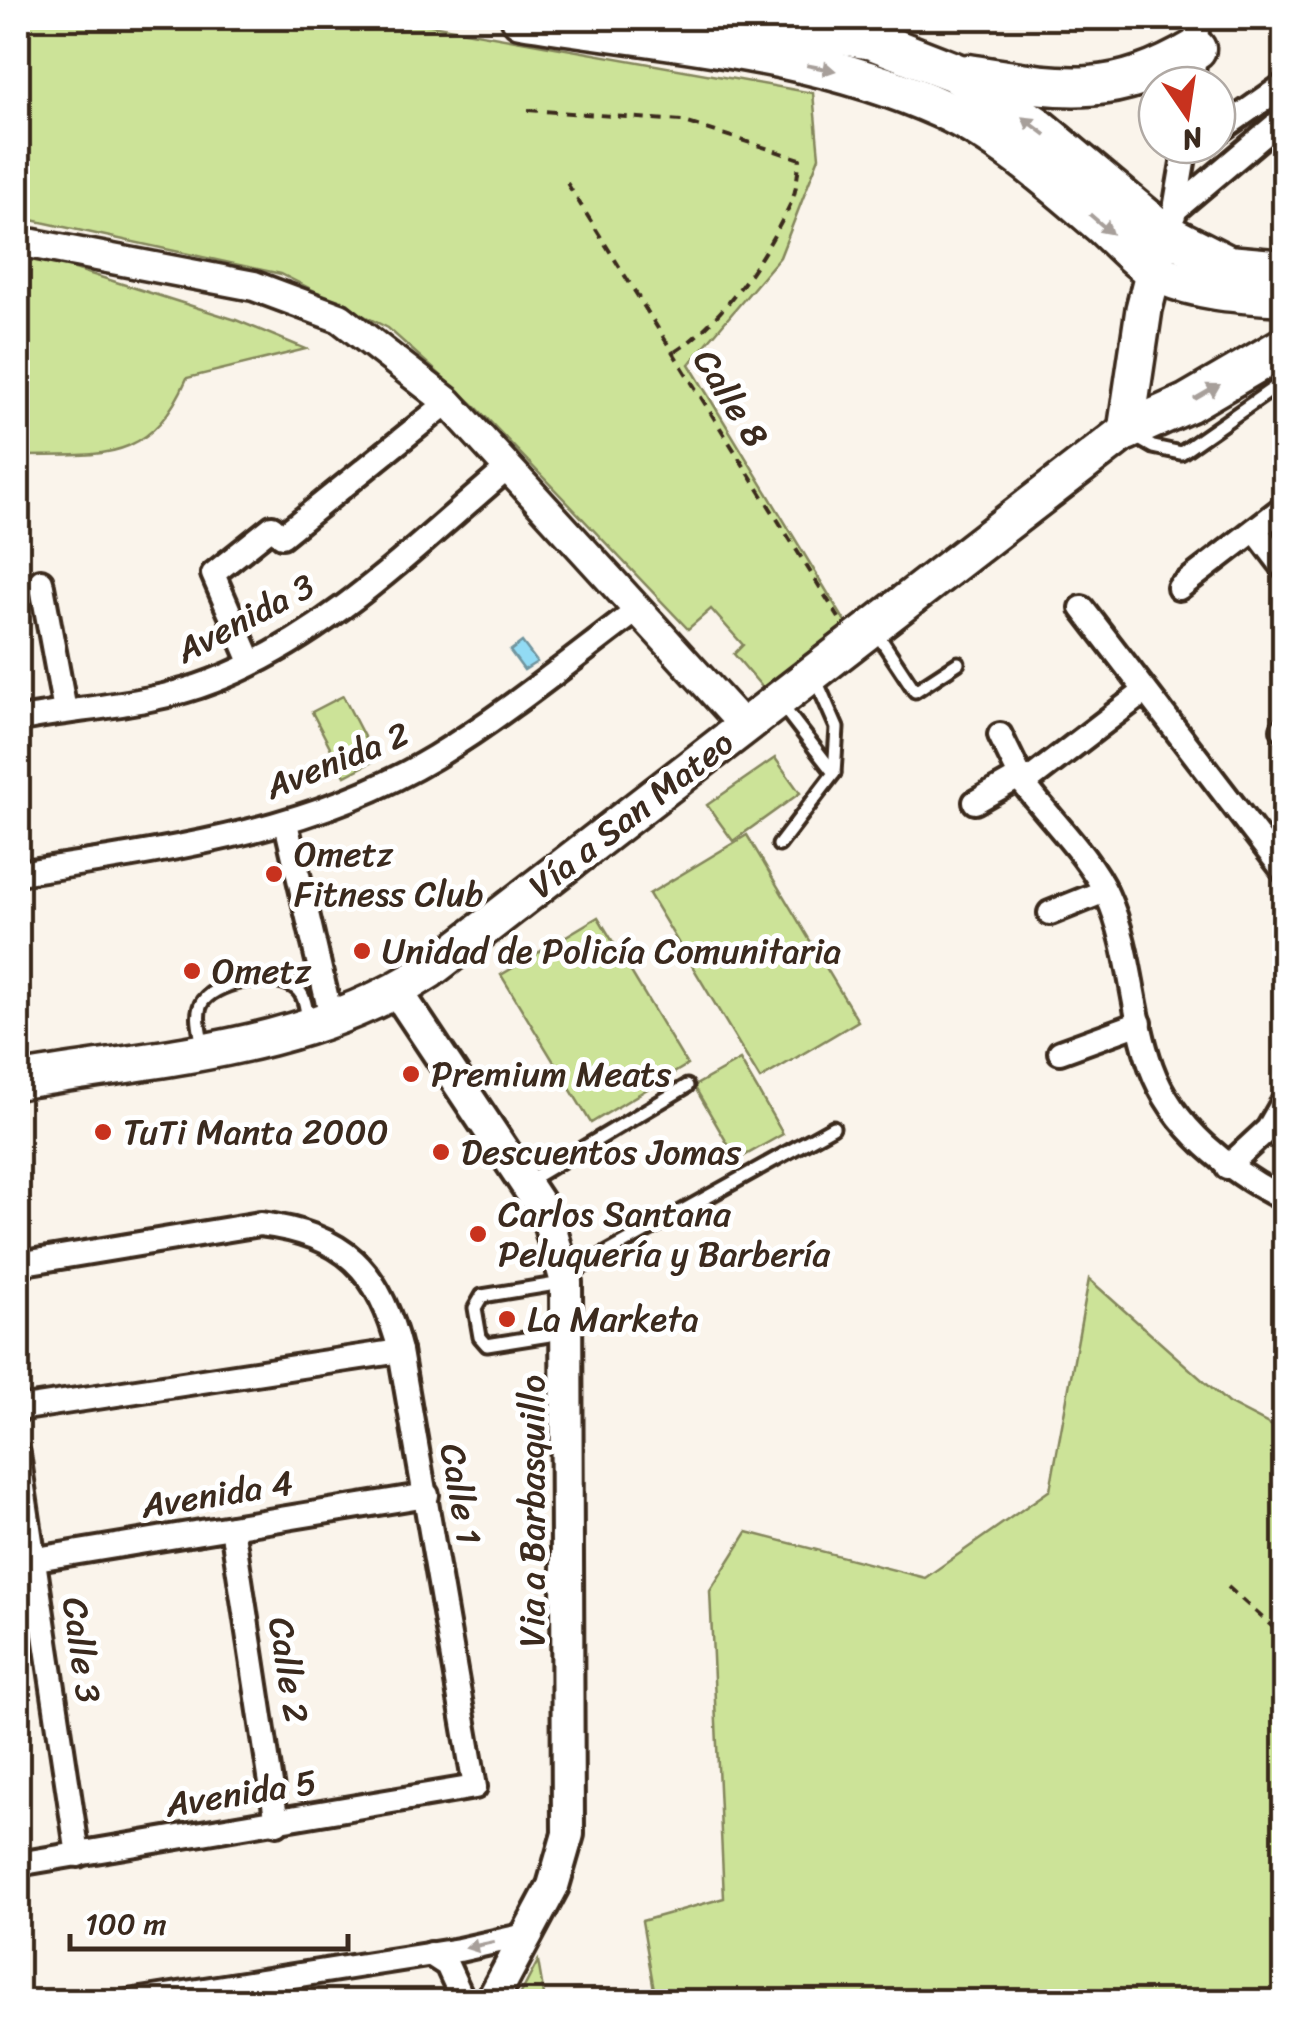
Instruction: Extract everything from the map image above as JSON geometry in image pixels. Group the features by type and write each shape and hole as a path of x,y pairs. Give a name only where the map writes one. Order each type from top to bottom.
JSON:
{"highway":[{"path":"521,18 846,72 896,90 944,110 996,140 1153,269 1216,290 1284,296"},
{"path":"748,18 872,40 954,72 1035,124 1228,265 1284,270"},
{"path":"954,72 1041,85 1105,86 1155,74 1196,50"},
{"path":"1126,431 1188,403 1284,347"}],"main road":[{"path":"1126,431 1153,269 1169,221"},
{"name":"Vía a San Mateo","path":"18,1081 203,1050 321,1025 397,991 1126,431"},
{"name":"Via a Barbasquillo","path":"397,991 547,1216 566,1277 570,1806 562,1864 530,1934 491,2002"}],"street":[{"path":"1237,118 1284,85"},
{"path":"1169,221 1284,118"},
{"path":"1169,221 1185,165"},
{"path":"18,241 254,286 296,298 340,318 448,402 744,726"},
{"path":"252,662 212,574 272,526 282,536 448,402"},
{"name":"Avenida 3","path":"27,718 178,692 252,662 345,606 508,468"},
{"path":"1179,588 1284,507"},
{"path":"1255,530 1284,568"},
{"path":"41,581 66,711"},
{"path":"1082,608 1284,871"},
{"name":"Avenida 2","path":"18,873 165,851 286,823 434,758 639,609"},
{"path":"975,802 1022,781 1145,691"},
{"path":"1000,735 1022,781 1105,891 1120,930 1151,1067 1165,1095 1227,1166 1284,1199"},
{"path":"286,823 321,1025"},
{"path":"1050,913 1105,891"},
{"path":"1060,1052 1140,1023"},
{"path":"1227,1166 1268,1129 1284,1100"},
{"name":"Calle 1","path":"18,1264 260,1224 297,1229 356,1260 374,1281 391,1312 400,1351 475,1787"},
{"path":"18,1409 400,1351"},
{"name":"Calle 3","path":"18,1454 26,1560 78,1855"},
{"name":"Avenida 4","path":"26,1560 427,1495"},
{"name":"Calle 2","path":"232,1528 277,1824"},
{"name":"Avenida 5","path":"18,1864 277,1824 475,1787"},
{"path":"128,2002 430,1954 530,1934"},
{"path":"430,1954 447,1964 464,2002"}],"lane":[{"path":"1126,431 1153,447 1181,452 1284,381"},
{"path":"862,632 915,691 958,663"},
{"path":"779,845 831,783 834,774 836,728 812,672"},
{"path":"777,700 834,774"},
{"path":"203,1050 198,1014 203,1001 239,984 271,980 296,988 321,1025"},
{"path":"525,1182 688,1086"},
{"path":"569,1331 488,1344 480,1337 475,1308 482,1296 566,1277 833,1127"}],"path":[{"path":"528,110 682,121 800,159 792,202 756,259 695,339 673,353"},
{"name":"Calle 8","path":"568,184 673,353 862,632"},
{"path":"1228,1587 1282,1635 1284,1662"},
{"path":"862,1993 864,2002"}],"green space":[{"path":"18,18 392,18 813,93 819,157 780,257 689,364 846,623 763,688 734,654 743,645 711,609 688,629 475,406 388,328 281,274 18,217"},
{"path":"18,251 236,320 306,349 187,378 156,427 119,449 97,454 18,456"},
{"path":"343,696 376,760 345,776 312,712"},
{"path":"775,758 800,793 733,841 707,805"},
{"path":"747,835 858,1021 760,1079 649,894"},
{"path":"598,917 687,1065 591,1123 501,975"},
{"path":"740,1060 783,1134 737,1160 694,1086"},
{"path":"1089,1279 1228,1403 1284,1432 1284,2001 656,2001 642,1921 724,1898 710,1591 747,1532 925,1578 1050,1490"},
{"path":"538,1961 545,2001 517,2001"}],"water":[{"path":"522,642 537,662 524,670 510,651"}],"place":[{"name":"Ometz Fitness Club","path":"274,874"},
{"name":"Unidad de Policía Comunitaria","path":"362,951"},
{"name":"Ometz","path":"192,971"},
{"name":"Premium Meats","path":"411,1074"},
{"name":"TuTi Manta 2000","path":"103,1132"},
{"name":"Descuentos Jomas","path":"441,1152"},
{"name":"Carlos Santana Peluquería y Barbería","path":"478,1234"},
{"name":"La Marketa","path":"507,1319"}]}
